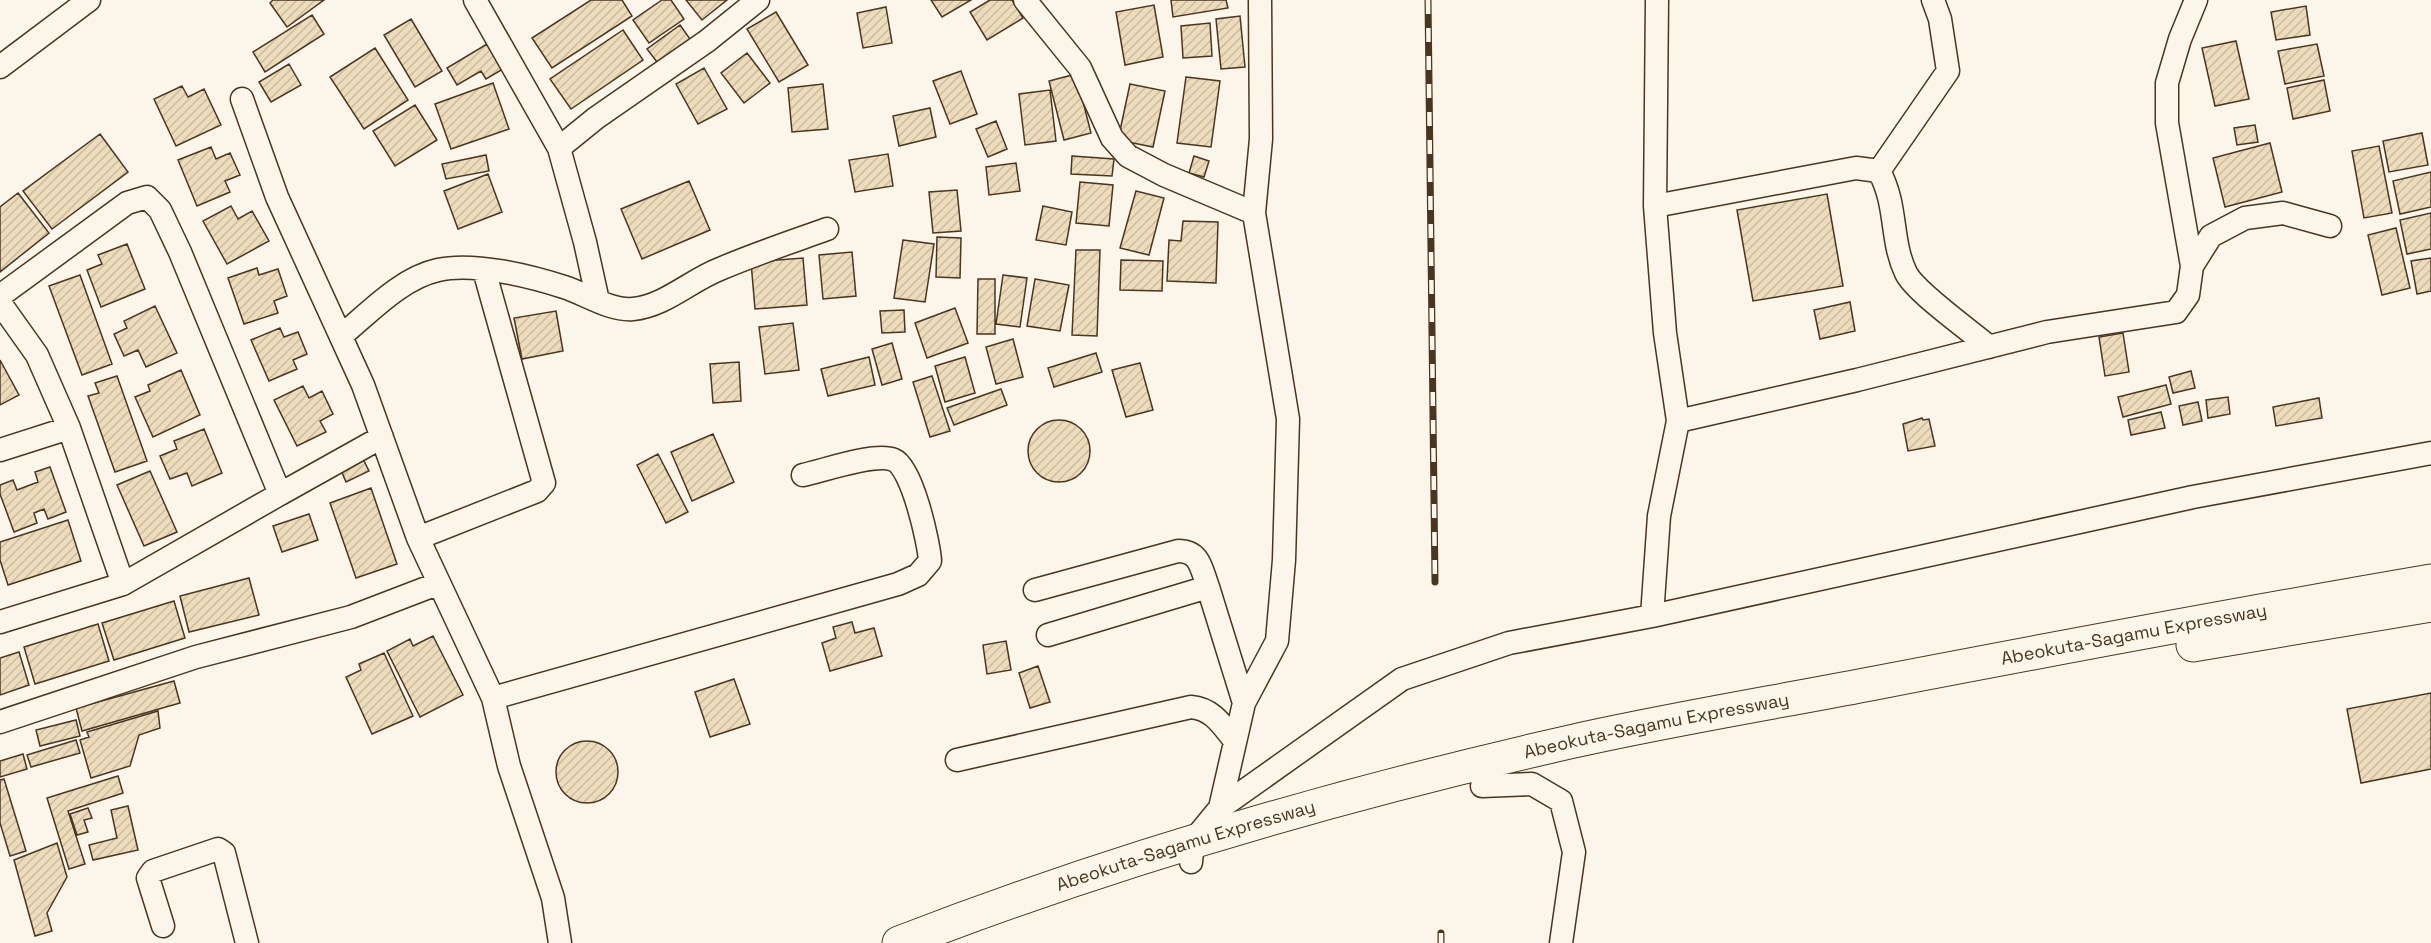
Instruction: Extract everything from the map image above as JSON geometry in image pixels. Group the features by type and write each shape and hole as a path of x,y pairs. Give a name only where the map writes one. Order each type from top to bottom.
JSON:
{"highway":[{"name":"Abeokuta-Sagamu Expressway","path":"963,943 1192,852 1322,804 1579,740 2164,627 2431,581"},
{"name":"Abeokuta-Sagamu Expressway","path":"899,943 1057,886 1192,852 1585,762 2013,679 2431,605"}],"street":[{"path":"0,67 89,0"},
{"path":"474,0 559,148 585,242 598,301"},
{"path":"559,148 596,118 707,41 758,0"},
{"path":"1025,0 1080,68 1112,138 1128,156 1164,175 1254,213"},
{"path":"1192,852 1220,808 1244,703 1277,641 1284,560 1288,419 1254,213 1261,139 1260,0"},
{"path":"1652,616 1659,516 1678,421 1665,333 1655,206 1657,0"},
{"path":"1879,171 1948,71 1940,19 1933,0"},
{"path":"1678,421 1857,381 2047,332 2176,312 2188,296 2192,266 2167,123 2167,82 2180,39 2196,0"},
{"path":"242,99 277,197 363,385 437,584 493,698 509,766 553,898 560,943"},
{"path":"1655,206 1857,168 1879,171"},
{"path":"1879,171 1889,190 1899,255 1907,276 1989,347"},
{"path":"0,296 127,203 147,196 160,210 180,252 280,494"},
{"path":"2192,266 2211,236 2245,218 2283,213 2330,226"},
{"path":"341,336 385,299 412,282 438,270 484,270 543,280 598,301 632,309 658,302 718,269 826,229"},
{"path":"418,538 537,491 544,483 484,270"},
{"path":"0,303 37,355 69,428 123,585"},
{"path":"0,450 69,428"},
{"path":"0,622 123,585 382,437"},
{"path":"1220,808 1402,679 1509,643 1652,616 2193,497 2431,453"},
{"path":"493,698 898,584 918,575 930,561 929,543 904,469 894,460 873,459 803,475"},
{"path":"1035,590 1178,551 1190,551 1198,558 1244,703"},
{"path":"0,722 196,657 351,617 437,584"},
{"path":"1048,635 1208,587"},
{"path":"957,760 1191,707 1203,708 1213,715 1235,741"},
{"path":"1482,786 1532,784 1561,801 1574,852 1561,943"},
{"path":"163,926 148,878 153,871 218,849 224,853 247,943"}],"building":[{"path":"273,0 324,0 287,27 270,3"},
{"path":"591,0 622,0 632,16 552,68 532,38"},
{"path":"662,0 671,0 684,19 649,43 633,20"},
{"path":"686,0 727,0 702,20"},
{"path":"931,0 971,0 942,17"},
{"path":"990,0 1012,0 1023,18 987,40 970,12"},
{"path":"1171,0 1226,0 1228,8 1173,17"},
{"path":"1154,5 1163,57 1125,65 1116,12"},
{"path":"2306,6 2310,35 2276,40 2271,12"},
{"path":"886,7 892,43 863,48 857,13"},
{"path":"776,12 808,65 779,82 747,29"},
{"path":"312,15 324,34 265,72 253,52"},
{"path":"1240,16 1245,67 1221,69 1216,19"},
{"path":"411,19 442,71 415,87 384,35"},
{"path":"1210,23 1212,56 1183,58 1181,26"},
{"path":"680,25 690,39 657,62 647,49"},
{"path":"623,30 643,60 571,109 550,79"},
{"path":"2236,41 2249,99 2215,106 2202,48"},
{"path":"487,44 503,69 486,79 481,71 457,85 447,68"},
{"path":"2317,44 2324,76 2285,84 2278,51"},
{"path":"375,48 408,100 364,129 330,77"},
{"path":"747,53 770,83 744,103 721,73"},
{"path":"289,64 301,85 271,102 259,82"},
{"path":"704,68 727,109 698,124 676,84"},
{"path":"961,71 977,114 950,124 933,81"},
{"path":"1076,74 1091,133 1064,140 1049,81"},
{"path":"1186,77 1220,81 1211,147 1177,143"},
{"path":"2324,80 2330,111 2293,119 2287,88"},
{"path":"493,83 509,129 451,149 435,104"},
{"path":"823,84 828,129 792,132 788,88"},
{"path":"1130,84 1165,91 1153,147 1118,140"},
{"path":"182,86 188,97 204,89 221,125 176,146 154,99"},
{"path":"1050,90 1056,141 1025,145 1019,94"},
{"path":"415,105 437,140 395,166 373,131"},
{"path":"930,108 936,137 899,146 893,116"},
{"path":"996,121 1007,149 988,157 976,129"},
{"path":"2255,125 2258,142 2237,145 2234,128"},
{"path":"2422,133 2428,165 2389,172 2383,141"},
{"path":"100,134 128,172 52,229 23,191"},
{"path":"2270,143 2282,192 2225,207 2213,158"},
{"path":"2379,146 2392,213 2364,218 2352,151"},
{"path":"211,147 216,159 230,153 240,175 225,181 230,192 197,206 178,160"},
{"path":"888,154 893,186 855,192 849,160"},
{"path":"486,155 489,171 446,179 442,164"},
{"path":"1072,156 1114,159 1112,176 1071,174"},
{"path":"1194,156 1209,161 1204,177 1189,173"},
{"path":"1016,163 1020,191 989,195 986,167"},
{"path":"2431,172 2431,207 2400,214 2393,181"},
{"path":"488,174 502,212 458,229 444,191"},
{"path":"689,181 710,230 642,259 621,209"},
{"path":"1080,182 1113,185 1109,226 1076,223"},
{"path":"957,190 961,231 933,233 929,192"},
{"path":"1136,191 1164,198 1149,255 1120,248"},
{"path":"18,193 49,233 0,272 0,207"},
{"path":"1827,194 1843,286 1753,301 1737,210"},
{"path":"231,206 238,219 252,211 269,241 227,264 203,221"},
{"path":"1043,206 1072,212 1066,245 1036,240"},
{"path":"2431,213 2431,249 2407,254 2400,220"},
{"path":"1183,221 1218,222 1216,283 1167,281 1169,240 1181,241"},
{"path":"2396,228 2410,288 2382,295 2368,235"},
{"path":"937,237 961,238 960,278 936,277"},
{"path":"903,240 934,244 925,302 894,298"},
{"path":"127,244 145,289 101,307 87,270 102,264 98,255"},
{"path":"1076,250 1100,250 1097,336 1072,335"},
{"path":"852,252 856,296 823,299 819,255"},
{"path":"803,258 807,305 755,309 751,262"},
{"path":"2431,258 2431,291 2417,294 2411,261"},
{"path":"1121,260 1163,261 1162,291 1120,290"},
{"path":"257,268 259,275 278,269 287,296 274,301 278,313 244,324 228,278"},
{"path":"80,275 112,364 82,375 49,286"},
{"path":"1003,275 1027,278 1020,327 996,324"},
{"path":"978,279 995,279 995,334 977,334"},
{"path":"1035,279 1069,285 1060,331 1027,326"},
{"path":"1850,302 1855,331 1820,339 1814,310"},
{"path":"155,306 177,353 146,367 138,350 124,356 114,334 127,328 124,321"},
{"path":"955,308 968,343 927,358 915,323"},
{"path":"904,310 905,332 882,333 880,311"},
{"path":"556,311 563,351 522,359 514,318"},
{"path":"793,323 799,370 765,374 759,327"},
{"path":"280,328 284,337 298,332 307,354 293,360 297,369 269,381 251,340"},
{"path":"2123,333 2129,372 2105,376 2099,337"},
{"path":"1013,339 1023,377 996,384 986,347"},
{"path":"892,343 902,379 882,385 872,349"},
{"path":"1096,353 1102,372 1054,387 1048,368"},
{"path":"869,357 875,385 828,396 821,369"},
{"path":"965,357 975,393 945,402 935,366"},
{"path":"0,360 19,395 0,405"},
{"path":"739,362 741,401 713,403 710,364"},
{"path":"1140,363 1153,410 1126,417 1112,370"},
{"path":"181,370 200,415 153,437 135,397 150,391 148,385"},
{"path":"2191,371 2195,388 2173,393 2169,377"},
{"path":"117,376 147,461 115,472 88,396 99,393 95,383"},
{"path":"932,376 950,431 930,437 913,382"},
{"path":"2166,385 2171,404 2123,417 2118,397"},
{"path":"303,386 309,398 322,391 333,414 320,421 326,432 297,446 274,400"},
{"path":"1001,389 1007,405 954,425 947,408"},
{"path":"2228,397 2230,414 2208,418 2206,400"},
{"path":"2319,398 2322,418 2276,426 2273,407"},
{"path":"2198,402 2202,421 2183,425 2179,406"},
{"path":"2161,412 2165,428 2131,435 2128,420"},
{"path":"1922,418 1923,420 1929,419 1935,446 1908,451 1903,424"},
{"path":"1059,420 1076,425 1081,429 1085,434 1090,451 1085,468 1081,473 1076,477 1059,482 1042,477 1037,473 1033,468 1028,451 1033,434 1037,429 1042,425"},
{"path":"204,429 222,473 192,486 187,473 170,479 160,456 177,449 174,441"},
{"path":"713,434 734,482 692,501 671,452"},
{"path":"658,454 688,512 666,523 637,465"},
{"path":"363,459 369,471 346,482 341,470"},
{"path":"50,467 66,512 48,519 44,509 34,513 37,523 14,532 0,494 0,485 13,480 17,490 38,482 35,472"},
{"path":"150,471 177,532 144,546 117,485"},
{"path":"371,488 397,564 356,578 330,503"},
{"path":"309,514 318,540 282,552 273,526"},
{"path":"68,520 81,561 8,585 0,560 0,542"},
{"path":"249,578 259,615 189,632 180,596"},
{"path":"174,601 185,638 114,660 102,623"},
{"path":"852,622 855,633 874,628 882,656 830,671 822,643 836,638 833,627"},
{"path":"98,624 109,661 35,684 24,647"},
{"path":"433,636 463,695 420,717 387,651 410,639 413,646"},
{"path":"1006,641 1011,670 987,674 983,645"},
{"path":"19,652 29,685 0,695 0,658"},
{"path":"384,653 413,716 372,734 346,677 361,670 359,664"},
{"path":"1038,666 1050,702 1030,708 1019,673"},
{"path":"734,679 750,724 710,737 695,692"},
{"path":"174,681 180,703 82,731 76,708"},
{"path":"2431,693 2431,769 2361,783 2347,709"},
{"path":"158,711 160,728 139,735 130,766 91,778 80,740 89,737 87,732"},
{"path":"76,720 80,736 40,746 36,730"},
{"path":"76,740 80,753 31,767 27,755"},
{"path":"587,741 609,750 618,772 609,794 587,803 565,794 556,772 565,750"},
{"path":"23,754 27,769 0,777 0,761"},
{"path":"118,776 123,793 68,811 85,864 69,869 47,798"},
{"path":"4,779 26,851 10,856 0,823 0,780"},
{"path":"128,806 138,850 93,860 89,845 117,838 111,810"},
{"path":"88,808 92,818 84,820 88,832 77,835 70,814"},
{"path":"57,843 67,877 47,913 52,931 35,936 14,860"}],"railway":[{"path":"1428,0 1435,582"},
{"path":"1441,933 1441,943"}]}
